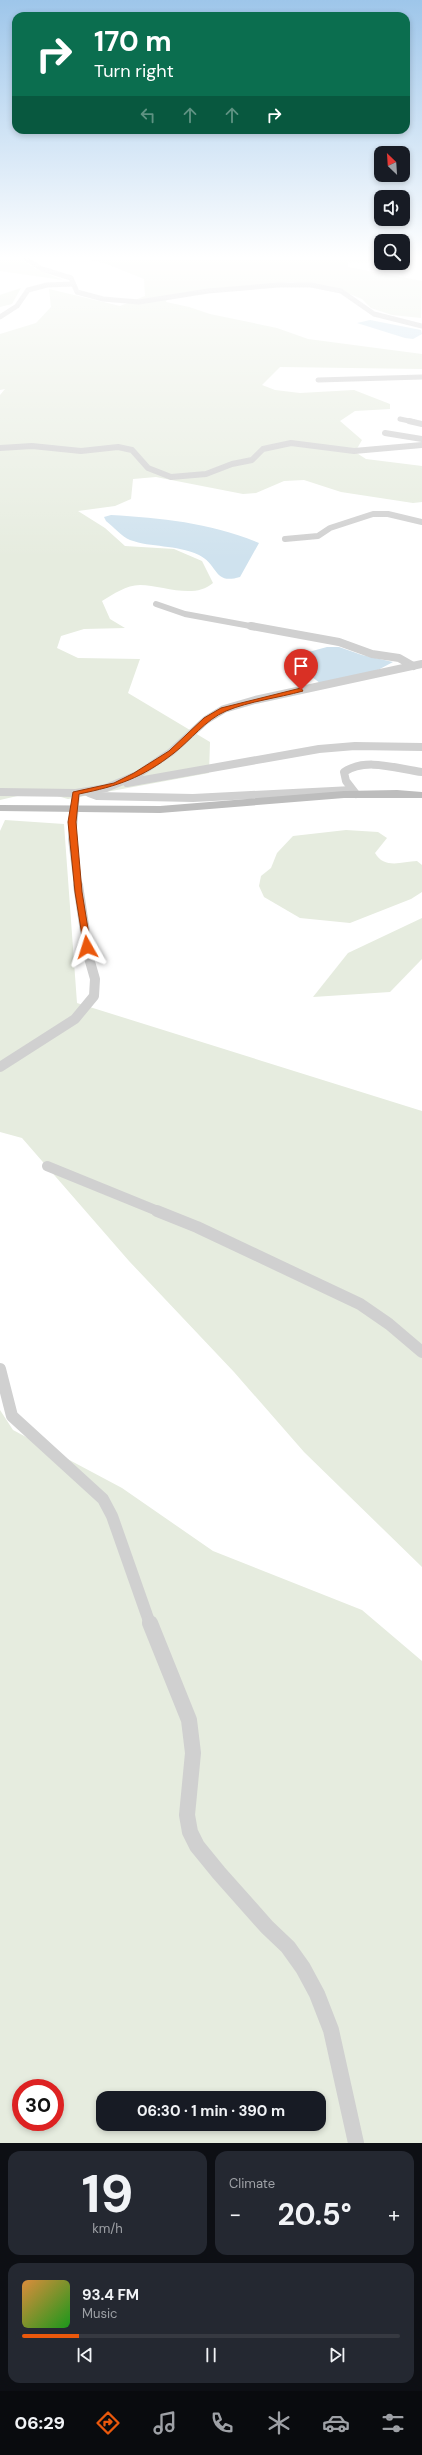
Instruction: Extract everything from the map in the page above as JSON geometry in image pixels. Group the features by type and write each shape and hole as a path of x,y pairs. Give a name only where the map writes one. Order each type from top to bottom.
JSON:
{"street":[{"path":"318,380 422,377"},
{"path":"400,419 422,424"},
{"path":"385,433 422,439"},
{"path":"0,448 32,446 86,451 118,447 132,450 148,468 172,477 206,474 232,464 252,460 263,449 291,443 302,443 354,451 387,450 422,445"},
{"path":"285,539 318,536 330,528 374,514 422,522"},
{"path":"156,604 185,614 339,642 372,654 399,658 413,666"},
{"path":"0,792 76,793 88,792 121,782 171,752 206,720 224,710 254,700 422,664"},
{"path":"121,782 134,782 318,749 355,746 422,746"},
{"path":"355,793 344,772 357,766 372,765 422,772"},
{"path":"88,792 97,796 172,799 355,793 422,795"},
{"path":"0,1066 46,1038 83,1011 96,988 95,976 88,958 72,822 76,804 76,793"},
{"path":"0,808 136,810 210,807 355,793"},
{"path":"47,1166 198,1226 360,1304 389,1324 422,1352"},
{"path":"0,1369 12,1416 103,1499 112,1516 160,1652 189,1720 193,1753 187,1815 190,1832 197,1846 219,1873 266,1928 288,1947 303,1968 317,1994 331,2030 348,2099 356,2143"}],"shaded area":[{"path":"0,359 422,359 422,369 280,367 262,385 275,390 300,393 354,390 390,404 390,409 355,411 340,421 362,440 355,452 366,459 422,466 422,502 413,503 341,492 304,480 284,481 256,493 243,494 156,477 133,479 131,499 115,506 78,511 105,528 125,546 174,549 202,561 213,583 205,588 187,591 140,585 125,588 102,601 110,619 125,628 84,629 61,636 57,648 78,658 140,659 128,693 210,742 209,773 68,799 39,791 0,800 0,395 5,389 0,390"},
{"path":"5,820 64,824 77,1003 422,1111 422,1567 304,1452 234,1372 129,1261 22,1138 0,1132 0,831"},
{"path":"346,830 378,832 387,838 375,853 383,861 388,863 399,863 417,861 422,865 422,892 411,899 350,923 300,918 264,897 259,886 261,876 271,868 277,853 293,836"},
{"path":"422,918 422,959 390,992 313,997 348,953"},
{"path":"0,1410 13,1430 122,1488 213,1551 362,1610 422,1661 422,2143 0,2143"}],"water":[{"path":"111,515 168,520 205,526 241,536 259,543 240,577 231,579 225,578 220,576 205,559 199,555 181,549 147,544 127,539 106,521 104,517"},
{"path":"327,647 339,647 362,655 393,662 376,671 320,683 297,666 290,657"}],"route":[{"path":"87,947 83,912 78,892 72,822 76,804 76,793 106,788 137,774 171,752 206,720 232,706 301,690"}]}
